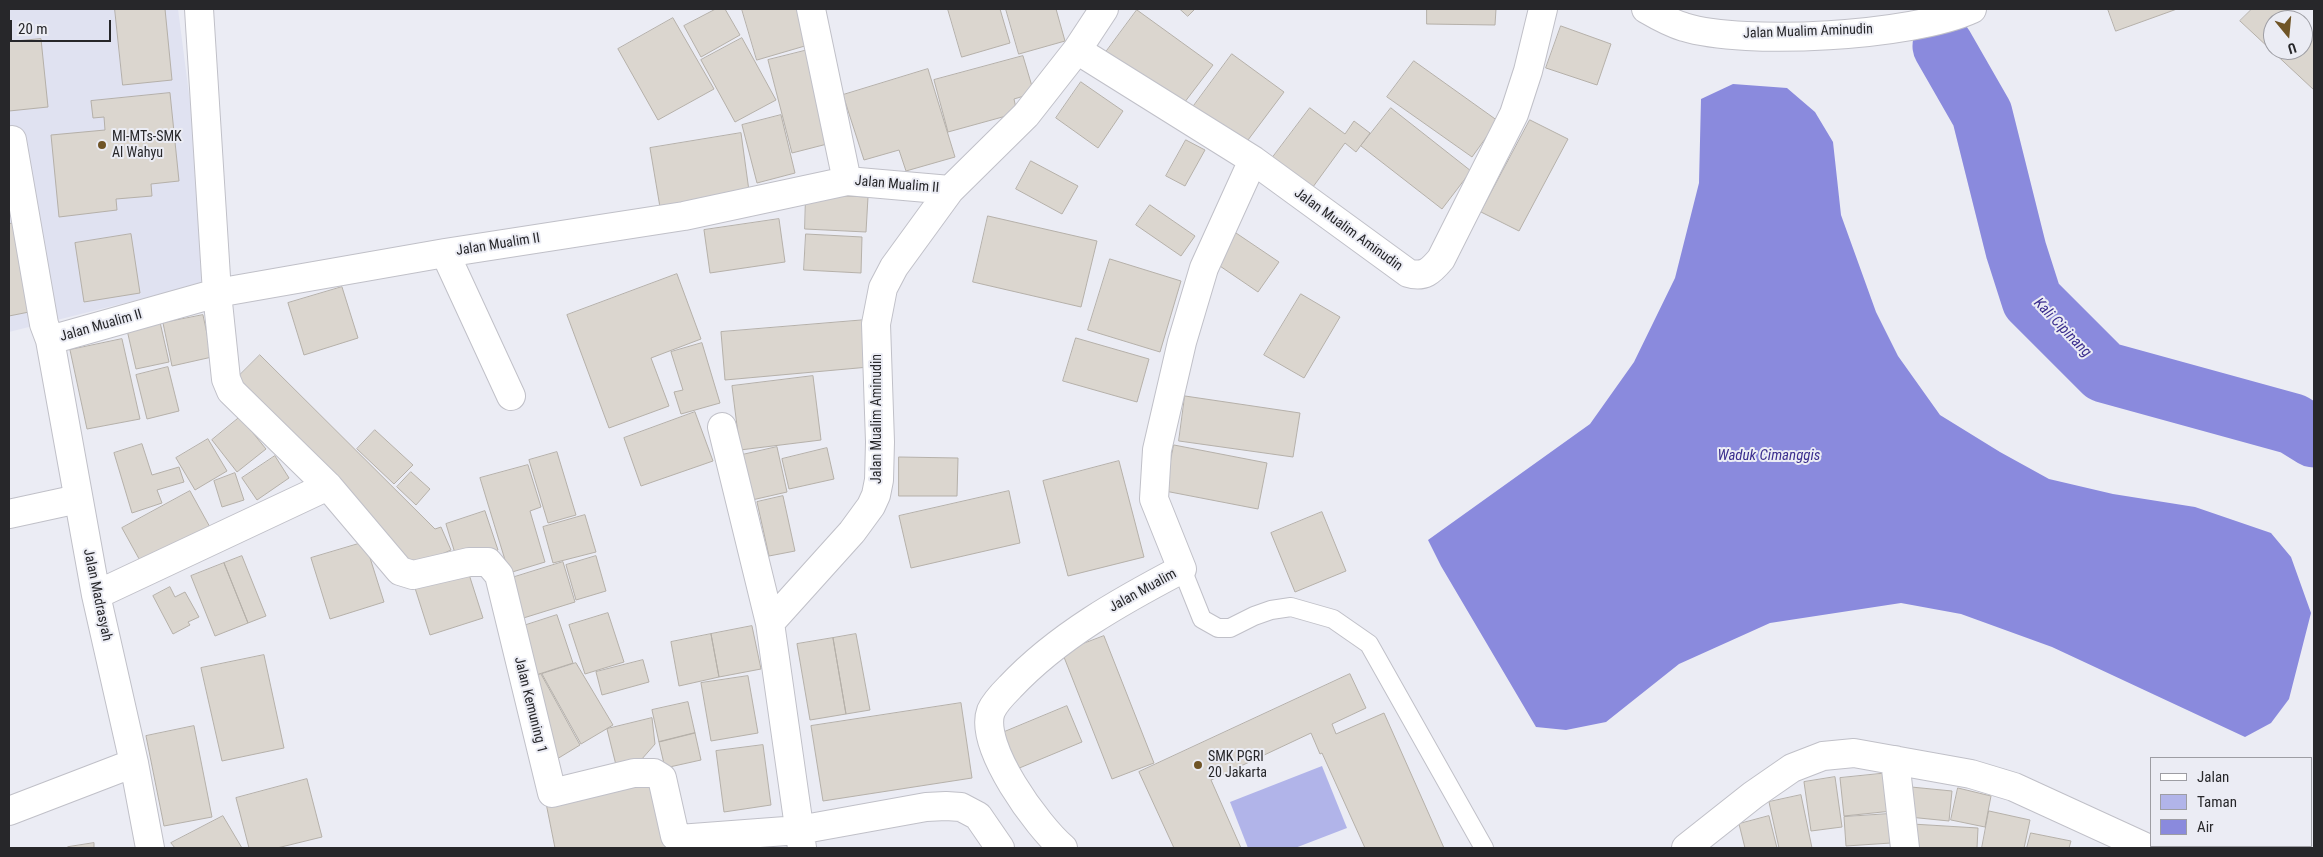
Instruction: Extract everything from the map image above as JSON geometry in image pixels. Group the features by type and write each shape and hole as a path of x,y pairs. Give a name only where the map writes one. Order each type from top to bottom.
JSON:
{"street":[{"path":"96,595 328,486 231,391 226,379 217,293 199,9"},
{"path":"811,9 847,181"},
{"name":"Jalan Mualim Aminudin","path":"1077,50 1254,160 1408,273 1427,273 1441,259 1514,114 1528,71 1543,9"},
{"name":"Jalan Mualim Aminudin","path":"1646,9 1685,27 1711,32 1765,36 1859,32 1911,26 1970,9"},
{"name":"Jalan Mualim Aminudin","path":"770,623 852,532 871,506 876,495 879,480 880,442 876,324 883,288 904,254 950,190 1026,115 1077,50 1097,12"},
{"name":"Jalan Madrasyah","path":"12,140 44,324 50,340 96,595 134,763 150,848"},
{"name":"Jalan Mualim","path":"1063,848 1050,837 1032,815 1008,775 991,734 991,711 996,702 1018,679 1056,646 1179,563 1154,499 1157,450 1172,379 1204,268 1254,160"},
{"name":"Jalan Mualim II","path":"50,340 217,293 445,253 684,216 847,181 950,190"},
{"path":"445,253 511,396"},
{"path":"722,426 770,623 801,839 926,808 961,807 978,816 1000,848"},
{"name":"Jalan Kemuning 1","path":"328,486 400,570 413,575 469,562 488,562 499,575 552,793 634,774 651,772 662,778 675,837 678,839 801,839"},
{"path":"9,514 78,499"},
{"path":"1686,848 1772,781 1806,762 1838,754 1854,753 1971,774 2014,787 2147,848"},
{"path":"1895,760 1905,848"},
{"path":"9,811 134,763"}],"lane":[{"path":"1179,563 1202,619 1218,628 1230,628 1271,610 1291,607 1333,619 1369,644 1484,848"}],"shaded area":[{"name":"MI-MTs-SMK Al Wahyu","path":"9,9 178,9 213,281 9,332"}],"green space":[{"path":"1322,766 1347,828 1295,848 1248,848 1230,802"}],"water":[{"name":"Waduk Cimanggis","path":"1733,84 1787,88 1815,112 1833,142 1841,215 1876,312 1898,356 1940,415 2000,452 2049,479 2113,494 2195,507 2271,533 2291,557 2311,613 2289,699 2271,723 2245,737 2052,647 1961,614 1901,603 1770,623 1679,664 1606,722 1566,730 1536,727 1441,566 1428,540 1590,424 1634,362 1675,278 1699,183 1701,99"}],"building":[{"path":"115,9 165,9 172,80 123,85"},
{"path":"716,9 725,9 740,35 701,57 684,26"},
{"path":"742,9 805,9 815,43 757,60"},
{"path":"948,9 1000,9 1010,43 962,57"},
{"path":"1006,9 1056,9 1065,41 1019,54"},
{"path":"1180,9 1195,9 1188,16"},
{"path":"1427,9 1496,9 1495,25 1427,24"},
{"path":"2108,9 2177,9 2116,31"},
{"path":"2252,9 2286,10 2263,10 2263,42 2240,21"},
{"path":"1137,10 1213,65 1181,107 1106,52"},
{"path":"673,18 714,89 658,120 618,49"},
{"path":"1561,26 1611,44 1597,85 1546,68"},
{"path":"2313,36 2314,37 2314,90 2282,60 2313,60"},
{"path":"742,38 776,100 735,122 701,60"},
{"path":"41,39 48,107 9,111 9,42"},
{"path":"808,50 831,143 792,153 768,60"},
{"path":"1232,54 1284,92 1242,148 1190,111"},
{"path":"1023,56 1034,93 1014,99 1017,113 948,132 934,80"},
{"path":"1414,61 1498,121 1472,157 1387,97"},
{"path":"928,69 955,157 906,171 899,150 864,160 843,95"},
{"path":"1081,82 1123,111 1098,148 1056,118"},
{"path":"170,93 179,181 151,184 152,196 116,199 117,210 59,217 51,135 105,130 104,117 93,118 91,101"},
{"path":"1310,108 1345,134 1354,121 1370,133 1356,152 1345,143 1310,191 1270,161"},
{"path":"1391,108 1471,171 1442,209 1361,146"},
{"path":"781,115 795,173 757,183 742,125"},
{"path":"1530,120 1568,139 1519,231 1481,212"},
{"path":"741,133 750,198 662,219 650,148"},
{"path":"1186,140 1205,150 1185,186 1166,176"},
{"path":"1031,161 1078,186 1062,214 1016,189"},
{"path":"806,194 868,197 866,232 805,229"},
{"path":"1150,205 1195,236 1181,256 1136,225"},
{"path":"988,216 1097,241 1081,307 973,282"},
{"path":"779,219 785,262 710,273 704,230"},
{"path":"16,223 34,311 9,316 9,224"},
{"path":"1236,233 1279,262 1258,292 1214,262"},
{"path":"131,234 140,293 84,302 75,243"},
{"path":"806,234 862,237 861,273 804,270"},
{"path":"1110,259 1181,281 1160,352 1088,330"},
{"path":"677,274 701,339 651,358 669,406 609,428 567,315"},
{"path":"342,287 358,338 304,355 288,303"},
{"path":"1301,294 1340,317 1304,378 1264,355"},
{"path":"203,315 212,357 172,366 163,323"},
{"path":"866,320 869,367 725,380 721,332"},
{"path":"160,322 169,362 136,369 127,330"},
{"path":"1076,338 1149,359 1137,402 1063,381"},
{"path":"122,339 140,419 87,429 70,350"},
{"path":"702,343 720,403 681,414 674,392 683,390 671,352"},
{"path":"260,355 435,529 441,527 451,550 403,571 231,384"},
{"path":"168,367 179,411 147,419 136,375"},
{"path":"813,376 821,440 740,450 732,386"},
{"path":"1185,396 1300,413 1293,457 1179,441"},
{"path":"695,412 713,461 641,486 624,438"},
{"path":"240,417 266,449 237,472 212,440"},
{"path":"375,430 413,465 394,484 357,449"},
{"path":"208,439 227,471 195,490 176,458"},
{"path":"142,444 152,475 179,467 184,482 157,490 162,503 132,513 114,453"},
{"path":"1174,445 1267,463 1258,509 1165,491"},
{"path":"777,447 787,492 752,500 742,455"},
{"path":"827,448 834,479 789,489 782,459"},
{"path":"557,452 576,515 548,523 529,460"},
{"path":"275,456 289,478 257,500 242,478"},
{"path":"899,457 958,458 957,496 899,496"},
{"path":"1119,461 1144,557 1068,576 1043,481"},
{"path":"528,465 541,507 530,511 545,562 509,573 480,478"},
{"path":"411,472 430,489 416,505 397,487"},
{"path":"235,473 244,500 222,507 214,481"},
{"path":"190,491 211,529 143,566 122,528"},
{"path":"1009,491 1020,543 911,568 899,516"},
{"path":"783,496 795,551 769,556 757,502"},
{"path":"485,511 498,550 458,563 446,524"},
{"path":"1322,512 1346,571 1295,592 1271,533"},
{"path":"585,515 596,552 553,563 543,527"},
{"path":"365,542 384,602 330,619 311,558"},
{"path":"242,556 266,616 248,623 224,563"},
{"path":"596,556 606,591 576,600 566,565"},
{"path":"563,562 575,602 517,620 505,580"},
{"path":"224,563 248,623 215,636 191,576"},
{"path":"467,568 483,618 430,635 414,585"},
{"path":"170,587 175,597 185,592 199,617 188,622 190,625 173,634 153,596"},
{"path":"608,613 624,662 585,674 569,625"},
{"path":"557,615 573,663 533,676 517,628"},
{"path":"752,626 761,669 719,677 711,634"},
{"path":"711,634 719,677 679,686 671,642"},
{"path":"856,634 870,710 846,714 833,638"},
{"path":"1104,636 1154,763 1112,779 1062,652"},
{"path":"833,638 846,714 810,720 797,644"},
{"path":"264,655 284,748 222,761 201,668"},
{"path":"643,660 649,682 602,695 596,672"},
{"path":"576,663 613,725 581,744 542,674"},
{"path":"541,674 580,745 557,759 527,679"},
{"name":"SMK PGRI 20 Jakarta","path":"1350,674 1366,708 1332,724 1336,734 1384,713 1444,848 1365,848 1311,733 1211,780 1241,848 1174,848 1139,772"},
{"path":"748,676 758,733 711,741 701,683"},
{"path":"688,702 695,733 659,742 652,710"},
{"path":"961,703 972,778 823,801 811,726"},
{"path":"1067,706 1082,742 1017,769 1002,733"},
{"path":"652,718 655,744 634,768 618,773 607,729"},
{"path":"194,726 212,817 164,826 146,736"},
{"path":"695,733 701,760 665,768 659,742"},
{"path":"763,745 771,805 724,812 716,751"},
{"path":"1889,773 1892,811 1844,816 1840,778"},
{"path":"1835,777 1842,827 1811,831 1804,782"},
{"path":"307,779 322,837 277,848 249,848 236,798"},
{"path":"655,780 670,848 555,848 546,803"},
{"path":"1911,787 1952,791 1949,821 1909,817"},
{"path":"1958,788 1991,796 1985,827 1951,820"},
{"path":"1801,795 1812,848 1779,848 1769,802"},
{"path":"1989,811 2030,820 2024,848 1982,848"},
{"path":"1889,814 1891,843 1846,846 1844,817"},
{"path":"223,816 242,848 175,848 171,843"},
{"path":"1769,816 1777,848 1745,848 1739,824"},
{"path":"1912,824 1978,828 1977,848 1910,848"},
{"path":"2031,833 2071,841 2069,848 2027,848"},
{"path":"94,843 94,848 68,847"}],"waterway":[{"name":"Kali Cipinang","path":"1943,46 1982,114 2016,250 2032,300 2104,372 2293,424 2314,437"}],"place":[{"name":"MI-MTs-SMK Al Wahyu","path":"102,145"},
{"name":"SMK PGRI 20 Jakarta","path":"1198,765"}]}
